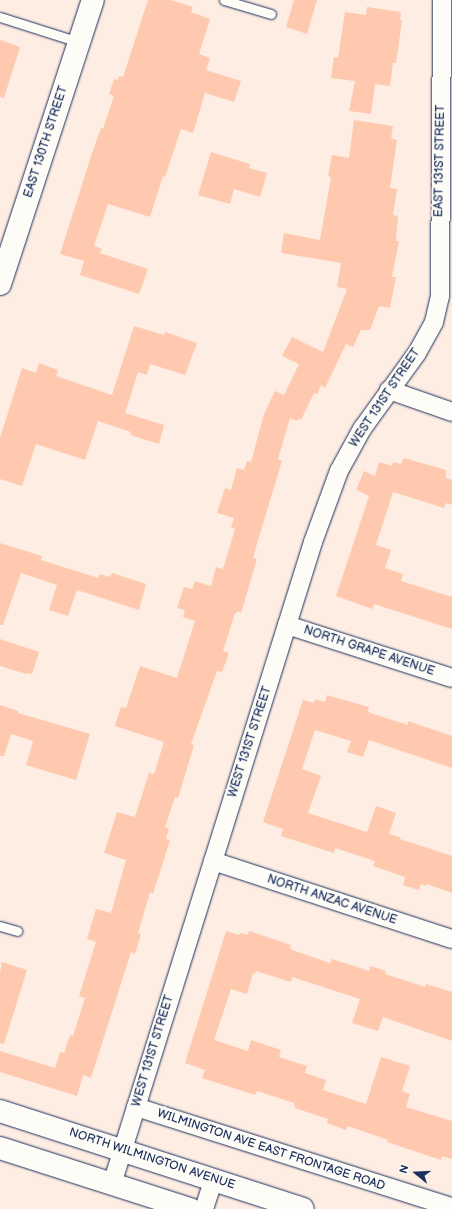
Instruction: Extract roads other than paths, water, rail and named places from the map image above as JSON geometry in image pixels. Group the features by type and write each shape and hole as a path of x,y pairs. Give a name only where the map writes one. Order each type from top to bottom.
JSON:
{"main road":[{"name":"EAST 130TH STREET","path":"0,284 93,0"},
{"name":"NORTH WILMINGTON AVENUE","path":"0,1110 303,1209"},
{"path":"0,1148 190,1209"}],"street":[{"name":"EAST 131ST STREET","path":"434,322 440,296 442,0"},
{"name":"WEST 131ST STREET","path":"112,1184 313,542 339,471 362,429 417,353 434,322"},
{"path":"389,390 452,412"},
{"name":"NORTH GRAPE AVENUE","path":"287,625 452,678"},
{"name":"NORTH ANZAC AVENUE","path":"212,861 452,939"},
{"name":"WILMINGTON AVE EAST FRONTAGE ROAD","path":"136,1107 452,1207"},
{"path":"204,1209 214,1179"}],"lane":[{"path":"224,0 271,14"},
{"path":"0,17 79,42"},
{"path":"0,926 16,931"}]}
